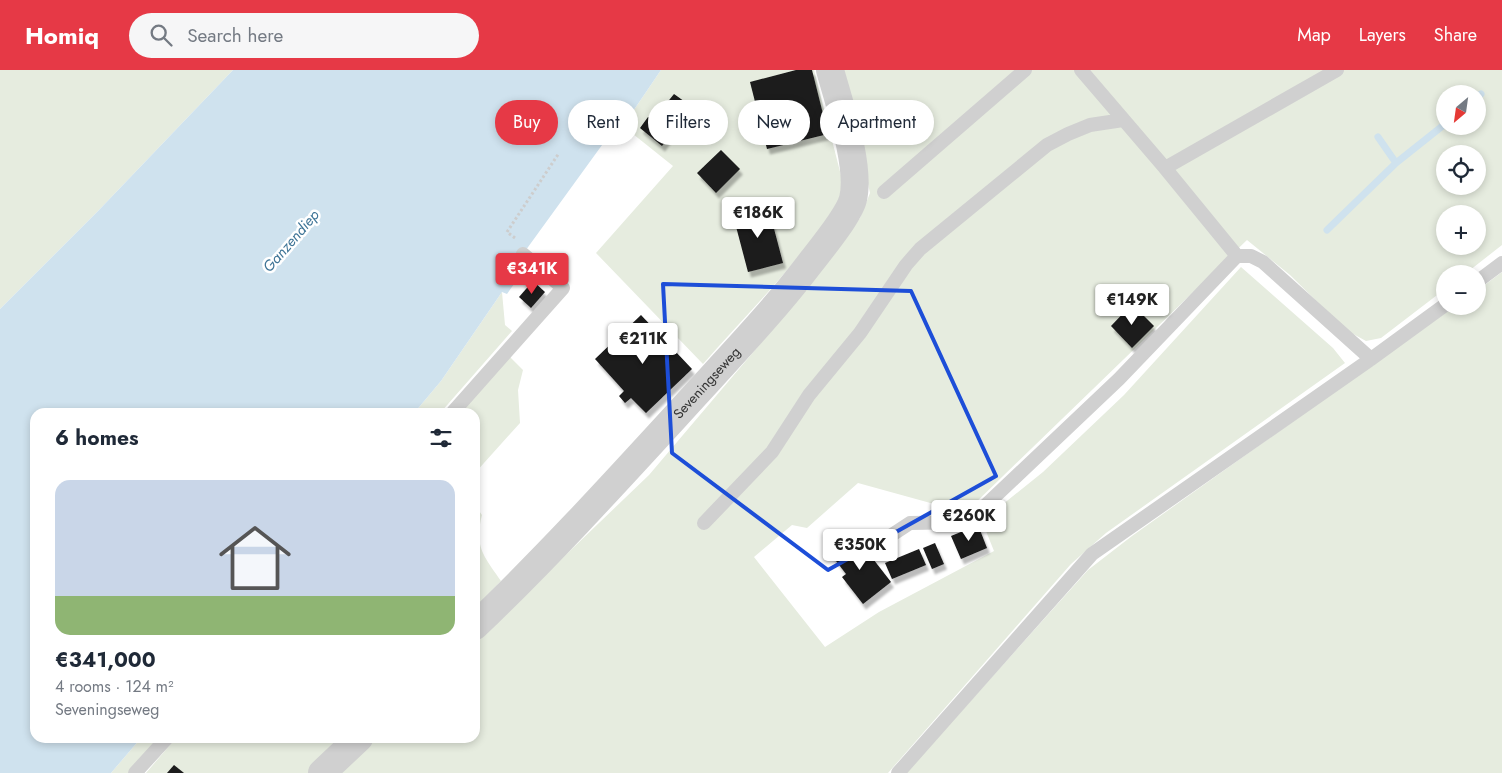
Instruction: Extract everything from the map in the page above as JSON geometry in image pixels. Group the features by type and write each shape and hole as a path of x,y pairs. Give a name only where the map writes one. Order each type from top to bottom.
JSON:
{"street":[{"name":"Seveningseweg","path":"480,621 634,462 758,326 800,277 838,226 853,201 855,184 853,159 830,70"},
{"path":"322,773 354,743"}],"lane":[{"path":"884,192 1025,70"},
{"path":"1081,70 1237,256"},
{"path":"1165,168 1337,70"},
{"path":"704,523 772,452 808,395 860,333 906,265 920,249 1047,145 1090,125 1123,120"},
{"path":"457,408 563,288 522,248"},
{"path":"874,546 910,523 968,522 1119,379 1237,256 1251,256 1263,262 1371,359"},
{"path":"1486,275 1502,263"},
{"path":"898,773 1092,554 1436,312"},
{"path":"135,773 162,743"}],"path":[{"path":"522,248 507,232 559,153"}],"highlighted area":[{"path":"663,284 911,291 996,476 828,570 672,453"}],"shaded area":[{"path":"0,70 233,70 98,211 0,309"},
{"path":"661,70 814,70 822,100 820,100 820,145 833,145 845,191 831,214 797,258 703,364 596,253 673,166 638,138 638,104"},
{"path":"843,70 1502,70 1502,245 1476,265 1436,265 1436,296 1381,338 1366,341 1346,330 1290,275 1247,240 969,509 934,504 858,483 807,528 792,525 754,557 825,647 879,612 994,551 982,521 1043,472 1124,395 1241,267 1333,348 1345,363 1106,533 1071,564 888,773 336,773 367,743 480,743 480,633 550,570 649,475 790,309 860,218 870,193 859,145 934,145 934,100 850,100"},
{"path":"1502,272 1502,773 906,773 1088,570 1132,536 1442,315 1486,315 1486,284"},
{"path":"502,292 505,325 512,331 445,408 418,408 441,381"},
{"path":"509,356 523,370 518,390 520,423 480,467 480,408 464,408"},
{"path":"480,543 485,557 501,581 480,603"},
{"path":"137,743 158,743 130,773 111,773"},
{"path":"172,743 340,743 308,773 146,773"}],"water":[{"name":"Ganzendiep","path":"233,70 661,70 638,104 638,100 568,100 568,145 602,145 523,254 519,261 527,266 507,294 502,292 441,381 418,408 30,408 30,743 137,743 111,773 0,773 0,309 98,211"}],"building":[{"path":"796,70 812,70 820,102 820,136 810,138 810,100 755,100 750,82"},
{"path":"674,94 682,100 669,100"},
{"path":"648,117 648,135 640,128"},
{"path":"766,145 783,145 767,149"},
{"path":"721,150 740,169 716,193 697,173"},
{"path":"768,206 783,263 748,272 733,215"},
{"path":"533,281 545,292 531,308 519,297"},
{"path":"1132,304 1154,326 1132,348 1111,326"},
{"path":"641,315 692,369 646,413 631,398 625,403 619,396 624,391 595,359"},
{"path":"978,525 987,548 961,559 951,536"},
{"path":"849,538 865,559 870,555 891,582 863,604 842,577 846,574 830,553"},
{"path":"935,543 944,564 932,569 923,548"},
{"path":"919,549 926,565 892,579 885,563"},
{"path":"174,765 184,773 167,773"}],"waterway":[{"path":"1327,230 1396,163 1436,131"},
{"path":"1378,137 1396,163"}]}
